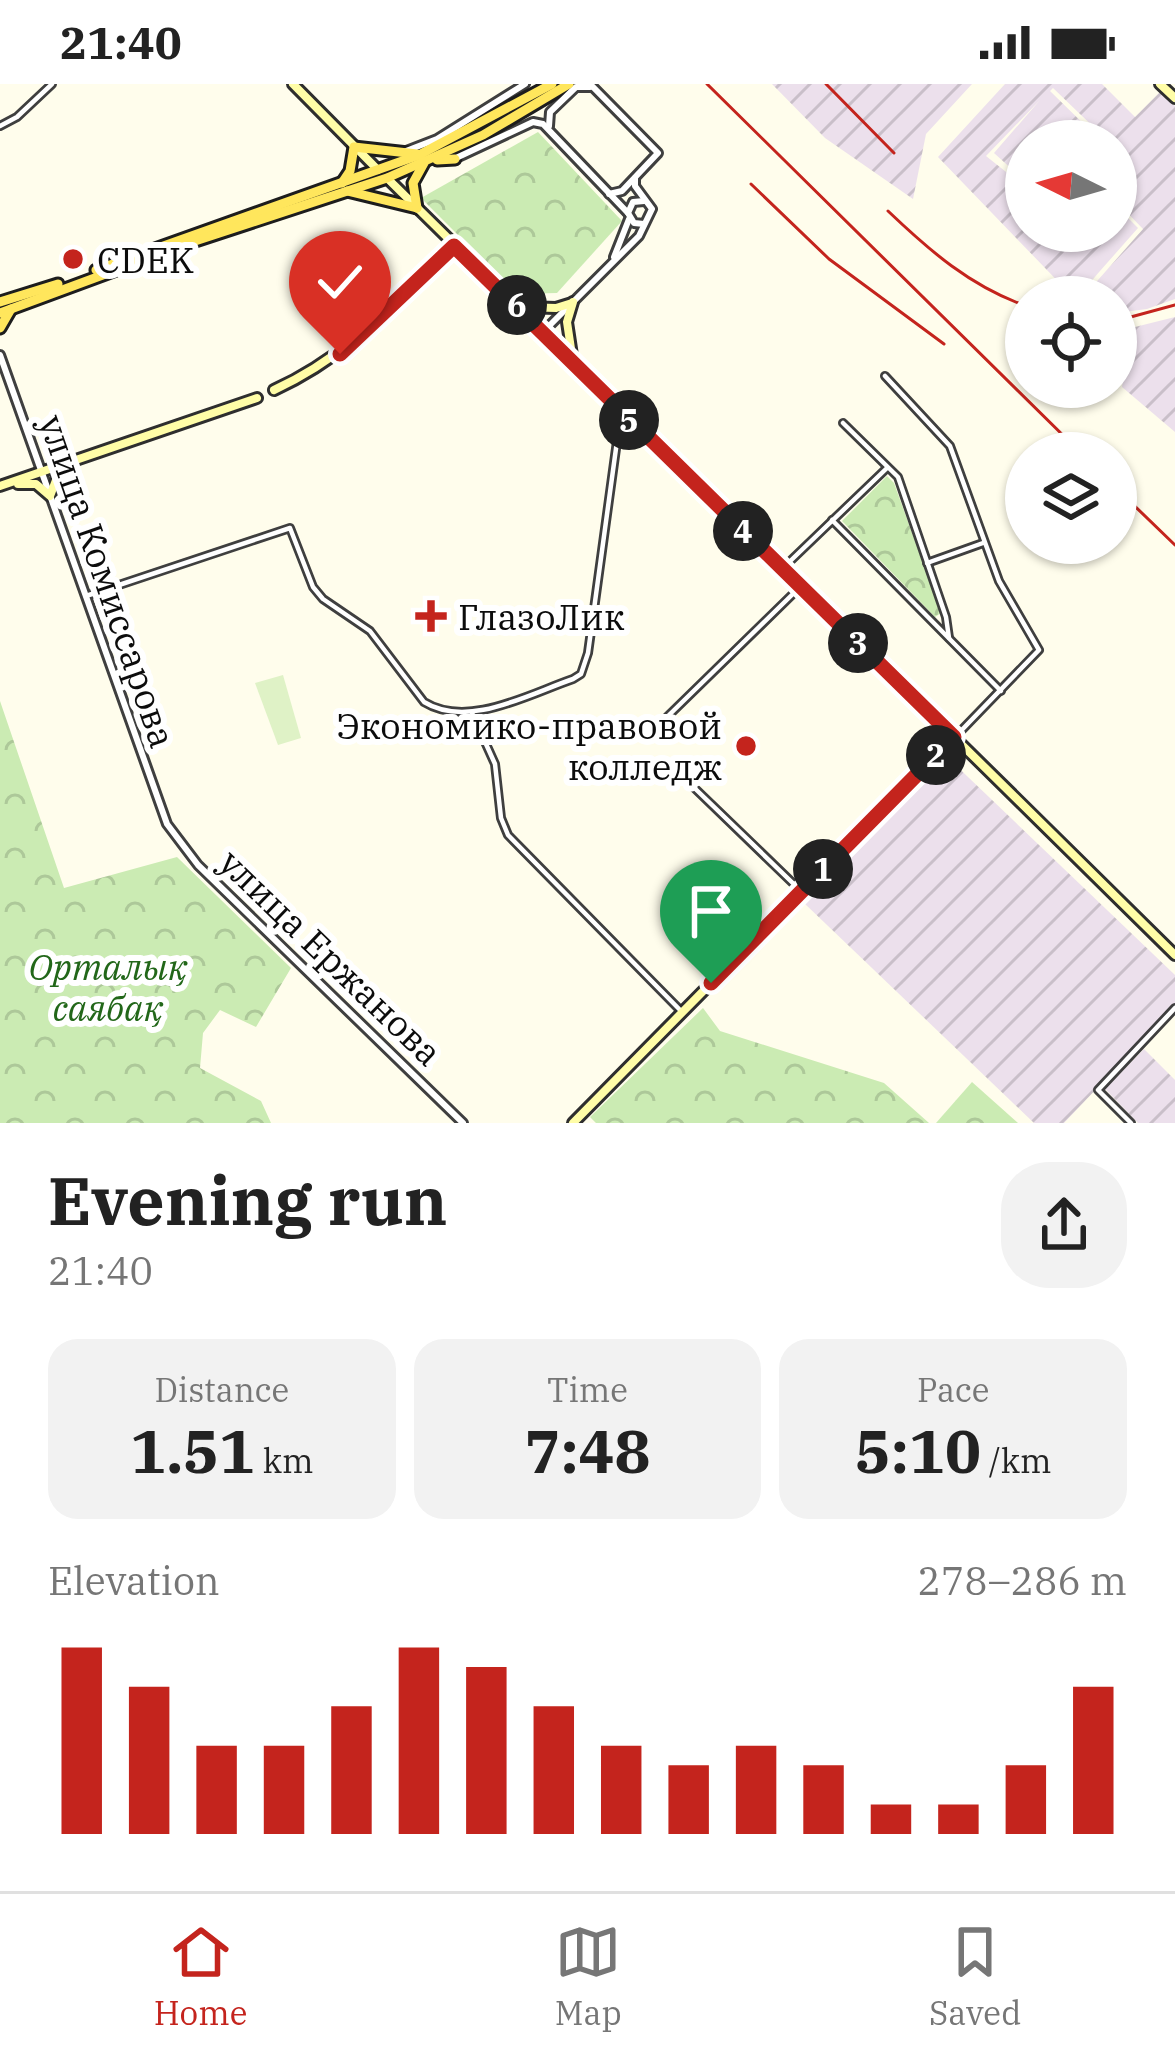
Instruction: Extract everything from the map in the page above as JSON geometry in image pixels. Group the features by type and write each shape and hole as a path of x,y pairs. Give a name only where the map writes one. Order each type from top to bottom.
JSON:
{"main road":[{"path":"293,84 1175,955"},
{"path":"0,302 421,163 552,84"},
{"path":"1160,84 1175,98"},
{"path":"417,208 413,183 421,163 574,85"},
{"path":"354,146 403,152 421,163"},
{"path":"343,186 354,146"},
{"path":"343,186 417,208"},
{"path":"0,328 5,311 191,239"},
{"path":"274,390 329,363 454,246"},
{"path":"518,306 532,310 573,302 567,322 574,363"},
{"path":"4,485 257,398"},
{"path":"4,485 31,483 50,496 58,475 74,459"},
{"path":"573,1123 954,737"}],"street":[{"path":"0,126 17,117 52,84"},
{"path":"445,148 525,84"},
{"path":"550,131 550,112 574,85 592,86 658,153 622,190 609,194"},
{"path":"403,152 445,148 533,122 543,124 629,216 638,224 647,223"},
{"path":"542,333 647,223 652,213 634,178"},
{"path":"610,265 637,200 648,203"},
{"name":"улица Комиссарова","path":"0,355 167,824"},
{"path":"885,376 950,446 999,581 1039,650 954,737"},
{"path":"86,596 290,528 322,599 370,631 424,702 448,712 472,713 573,679 586,666 621,412"},
{"path":"843,423 898,477 949,638"},
{"path":"782,570 886,468"},
{"path":"832,520 1001,691"},
{"path":"927,563 985,542"},
{"path":"667,717 800,587"},
{"path":"472,713 495,764 501,818 508,835 683,1013"},
{"path":"682,775 801,891"},
{"name":"улица Ержанова","path":"167,824 207,874 463,1123"},
{"path":"1131,1123 1098,1090 1175,1008"}],"shaded area":[{"path":"772,84 972,84 926,134 913,199 825,138"},
{"path":"1005,84 1102,84 1135,117 1160,92 1175,106 1175,299 1137,310 1137,276 1102,276 1123,252 1137,252 1137,236 1143,229 1137,223 1137,120 1086,120 1053,88 1050,91 1080,120 1023,120 1040,100 1021,120 1005,120 1005,136 986,156 1005,171 1005,226 938,157"},
{"path":"1005,140 1005,163 994,153"},
{"path":"1030,252 1117,252 1096,276 1053,276"},
{"path":"1175,317 1175,432 1137,400 1137,326"},
{"path":"945,755 1175,975 1175,1006 1064,1123 1034,1123 804,903"},
{"path":"1144,1049 1175,1080 1175,1123 1138,1123 1105,1089"}],"green space":[{"path":"538,132 622,221 557,293 517,294 421,198"},
{"path":"887,476 894,483 941,613 935,617 842,521"},
{"path":"283,675 301,738 278,745 255,683"},
{"name":"Орталық саябақ","path":"0,701 64,888 177,857 291,968 256,1027 220,1010 203,1033 200,1068 261,1101 271,1123 0,1123"},
{"path":"703,1008 720,1031 884,1083 929,1123 596,1123 590,1117"},
{"path":"972,1082 1018,1123 936,1123"}],"railway":[{"path":"707,84 1060,432"},
{"path":"826,84 894,153"},
{"path":"751,184 829,259 944,344"},
{"path":"888,211 952,266 1005,296"},
{"path":"1137,315 1175,305"},
{"path":"1137,508 1175,545"}],"place":[{"name":"CDEK","path":"73,259"},
{"name":"ГлазоЛик","path":"431,616"},
{"name":"Экономико-правовой колледж","path":"746,746"}],"route":[{"path":"340,354 454,246 954,737 711,983"}]}
